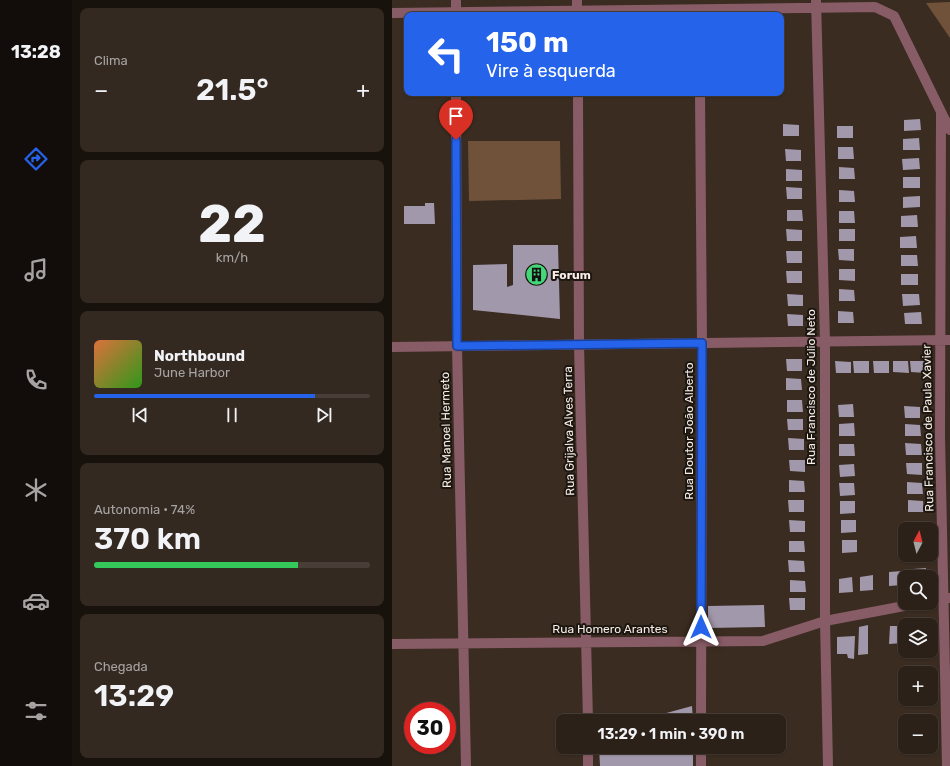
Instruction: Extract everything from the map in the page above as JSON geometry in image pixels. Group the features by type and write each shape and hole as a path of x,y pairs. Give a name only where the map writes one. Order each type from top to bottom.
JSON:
{"street":[{"path":"456,0 456,12"},
{"path":"577,0 577,12"},
{"path":"618,12 817,4 875,7 894,16 950,130"},
{"name":"Rua Francisco de Júlio Neto","path":"817,4 825,341 825,621 828,766"},
{"path":"392,13 404,13"},
{"name":"Rua Manoel Hermeto","path":"456,96 457,346 466,766"},
{"name":"Rua Grijalva Alves Terra","path":"578,96 579,344 588,714"},
{"name":"Rua Doutor João Alberto","path":"700,96 702,343 701,714"},
{"name":"Rua Francisco de Paula Xavier","path":"941,113 939,340 945,436 947,766"},
{"path":"392,347 950,340"},
{"name":"Rua Homero Arantes","path":"392,644 464,642 763,641 825,621 898,607"},
{"path":"588,754 588,766"},
{"path":"701,754 702,766"}],"shaded area":[{"path":"950,2 950,38 926,3"},
{"path":"468,141 560,141 561,199 469,201"}],"building":[{"path":"920,119 921,130 904,131 904,120"},
{"path":"783,124 799,125 799,136 783,136"},
{"path":"837,126 853,126 853,138 837,138"},
{"path":"919,138 920,150 903,150 903,139"},
{"path":"838,147 853,147 854,159 838,159"},
{"path":"785,149 801,150 801,161 786,161"},
{"path":"919,158 920,169 903,170 902,159"},
{"path":"839,167 854,168 855,179 839,179"},
{"path":"786,169 802,170 802,181 786,181"},
{"path":"903,177 920,177 920,188 903,188"},
{"path":"786,187 802,188 802,199 787,199"},
{"path":"839,190 854,191 855,202 839,202"},
{"path":"920,196 920,207 903,208 903,197"},
{"path":"425,203 434,203 435,224 404,224 404,206 425,206"},
{"path":"787,210 802,210 803,221 787,221"},
{"path":"839,211 854,211 855,223 839,223"},
{"path":"917,215 918,227 901,227 901,216"},
{"path":"786,229 802,230 802,241 787,241"},
{"path":"839,229 855,229 855,241 839,241"},
{"path":"916,236 917,248 900,248 900,237"},
{"name":"Forum","path":"513,245 558,245 560,319 473,310 473,265 507,264 507,287 513,285"},
{"path":"838,249 854,249 854,261 839,260"},
{"path":"786,251 802,251 802,263 787,263"},
{"path":"901,255 917,255 918,266 901,266"},
{"path":"839,269 855,269 855,281 839,280"},
{"path":"786,271 802,271 802,283 787,283"},
{"path":"901,274 918,274 918,285 901,285"},
{"path":"839,289 854,290 855,301 839,301"},
{"path":"787,294 803,295 803,306 788,306"},
{"path":"902,294 919,294 920,305 903,306"},
{"path":"838,311 853,312 854,323 838,323"},
{"path":"921,312 922,324 905,324 904,313"},
{"path":"787,314 803,315 803,326 788,326"},
{"path":"786,359 802,359 802,371 787,371"},
{"path":"835,361 851,362 851,373 836,373"},
{"path":"853,361 869,361 869,373 854,373"},
{"path":"873,361 889,361 889,373 874,373"},
{"path":"893,361 908,361 909,373 893,372"},
{"path":"910,361 926,361 926,373 911,372"},
{"path":"786,378 801,379 802,390 786,390"},
{"path":"787,400 802,400 803,412 787,412"},
{"path":"853,404 854,417 839,417 838,405"},
{"path":"904,406 920,407 920,418 905,418"},
{"path":"787,419 803,419 803,430 788,430"},
{"path":"854,423 855,436 839,436 839,424"},
{"path":"905,424 920,425 921,436 905,436"},
{"path":"788,438 804,439 804,450 789,450"},
{"path":"905,443 921,444 922,455 906,455"},
{"path":"839,444 854,444 855,456 839,456"},
{"path":"789,460 805,460 805,472 790,471"},
{"path":"906,463 922,463 922,475 907,474"},
{"path":"854,464 855,476 840,477 839,465"},
{"path":"789,480 804,481 805,492 789,492"},
{"path":"907,482 922,483 923,494 907,494"},
{"path":"839,483 854,483 855,495 840,496"},
{"path":"788,500 804,500 804,512 789,512"},
{"path":"908,500 923,501 924,512 908,512"},
{"path":"840,501 855,501 855,513 840,514"},
{"path":"789,520 805,521 805,532 790,532"},
{"path":"841,520 856,520 856,532 841,533"},
{"path":"842,540 857,540 857,552 842,553"},
{"path":"789,541 804,541 805,552 789,552"},
{"path":"788,560 804,561 805,572 789,572"},
{"path":"926,568 926,570 913,570"},
{"path":"898,571 898,585 889,586 889,572"},
{"path":"873,575 873,590 860,591 860,577"},
{"path":"852,577 853,592 839,593 839,579"},
{"path":"790,580 805,581 806,592 790,592"},
{"path":"789,598 805,598 805,610 790,610"},
{"path":"764,605 765,627 708,628 708,606"},
{"path":"868,625 868,654 858,655 859,627"},
{"path":"890,626 898,626 898,643 889,644"},
{"path":"855,636 854,659 848,658 847,654 837,654 837,637"},
{"path":"692,706 693,714 663,714"},
{"path":"599,754 693,754 693,766 600,766"}],"place":[{"name":"Forum","path":"536,275"}],"route":[{"path":"456,140 457,346 514,344 702,343 701,627"}]}
